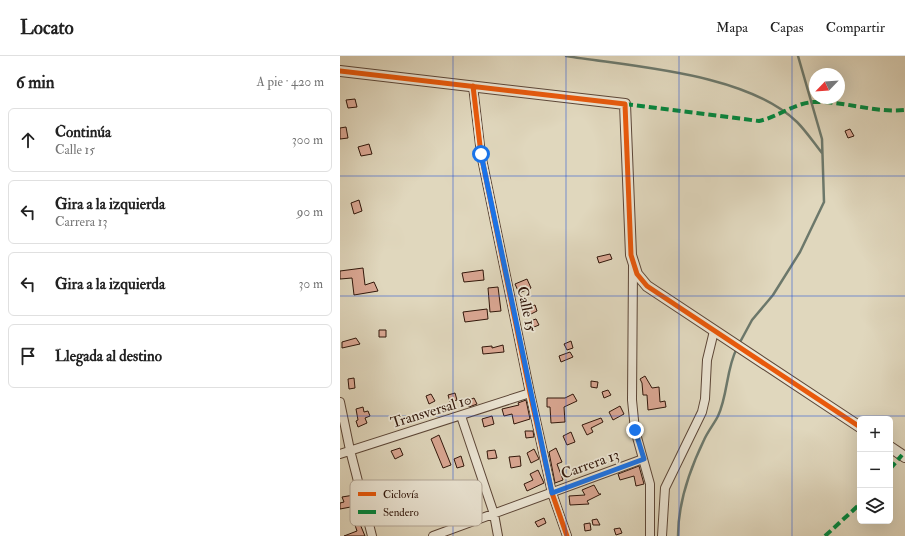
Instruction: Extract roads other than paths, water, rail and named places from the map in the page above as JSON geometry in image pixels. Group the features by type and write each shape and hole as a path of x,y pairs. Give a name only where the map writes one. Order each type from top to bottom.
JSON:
{"street":[{"path":"340,71 625,104 631,255 637,274 647,286 857,426"},
{"name":"Calle 15","path":"472,86 481,154 530,393 552,493 567,536"},
{"path":"633,262 632,400 635,430 650,484 650,536"},
{"path":"662,536 665,488 702,412 705,399 707,360 714,331"},
{"name":"Transversal 10","path":"340,454 530,393"},
{"path":"340,402 358,480"},
{"path":"461,416 494,514 498,536"},
{"path":"893,449 905,457"},
{"name":"Carrera 13","path":"482,518 644,459"},
{"path":"369,526 372,536"},
{"name":"Carrera 13","path":"433,536 461,526"}],"waterway":[{"path":"566,56 688,75 719,82 749,93 775,106 797,122 822,153"},
{"path":"739,344 752,320 773,295 800,252 824,202 822,139 798,56"},
{"path":"678,536 680,511 686,486 699,451 721,408 733,356 737,348"}]}
